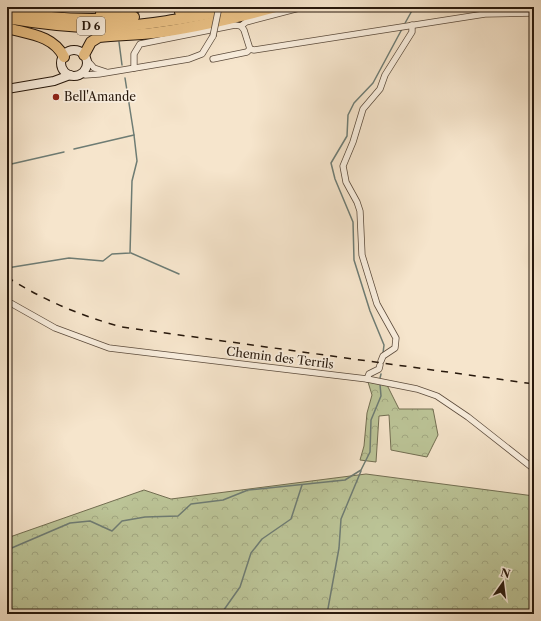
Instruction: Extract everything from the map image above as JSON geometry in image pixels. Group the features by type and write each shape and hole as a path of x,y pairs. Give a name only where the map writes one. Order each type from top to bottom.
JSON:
{"highway":[{"path":"12,7 38,11 98,13 121,11 136,7"},
{"name":"D 6","path":"7,10 66,18 97,19 174,13 202,7"},
{"name":"D 6","path":"7,18 57,25 111,26 175,19 246,7"},
{"path":"86,58 91,42 99,37 153,33 189,27 227,20 276,7"},
{"path":"7,28 49,40 56,45 63,61"}],"main road":[{"path":"7,89 46,83 70,75 82,73 86,69 86,58 79,51 72,51 63,61 58,75 46,83"},
{"path":"63,61 66,72 70,75"}],"street":[{"path":"82,73 90,75 196,57 207,48 213,36 219,7"},
{"path":"241,26 246,22 303,7"},
{"path":"213,59 247,52 250,49 254,50 485,14 534,13"},
{"path":"134,68 134,54 140,44 235,25 241,26 244,30 250,49"},
{"path":"367,379 369,374 378,369 383,356 395,348 396,338 374,295 362,255 360,211 357,202 346,182 344,166 353,142 360,113 380,89 385,75 412,32 412,25"},
{"path":"86,58 94,68 108,72"},
{"name":"Chemin des Terrils","path":"7,301 55,328 109,348 367,379 417,389 437,396 534,469"}],"green space":[{"path":"368,382 387,385 399,409 433,409 438,435 427,457 391,450 389,415 379,416 376,462 360,460 364,446 367,413 372,395"},
{"path":"366,474 534,496 534,614 7,614 7,538 144,490 171,499"}],"waterway":[{"path":"404,25 414,7"},
{"path":"383,353 384,345 370,311 354,260 353,222 335,179 331,163 347,136 348,115 354,103 373,83 402,29"},
{"path":"119,42 122,65"},
{"path":"74,149 134,135 125,78"},
{"path":"7,268 69,258 103,261 112,254 130,253 132,181 137,161 134,135"},
{"path":"7,165 64,152"},
{"path":"131,253 179,274"},
{"path":"380,378 381,374"},
{"path":"7,550 70,523 90,521 112,531 122,521 145,517 178,516 191,504 223,500 248,490 345,480 361,470 370,452 371,420 381,396 380,384"},
{"path":"327,614 339,548 341,519 361,471"},
{"path":"221,614 240,587 251,553 262,539 291,519 302,485"}],"railway":[{"path":"7,277 48,300 92,318 122,327 534,384"}],"place":[{"name":"Bell'Amande","path":"56,97"}]}
